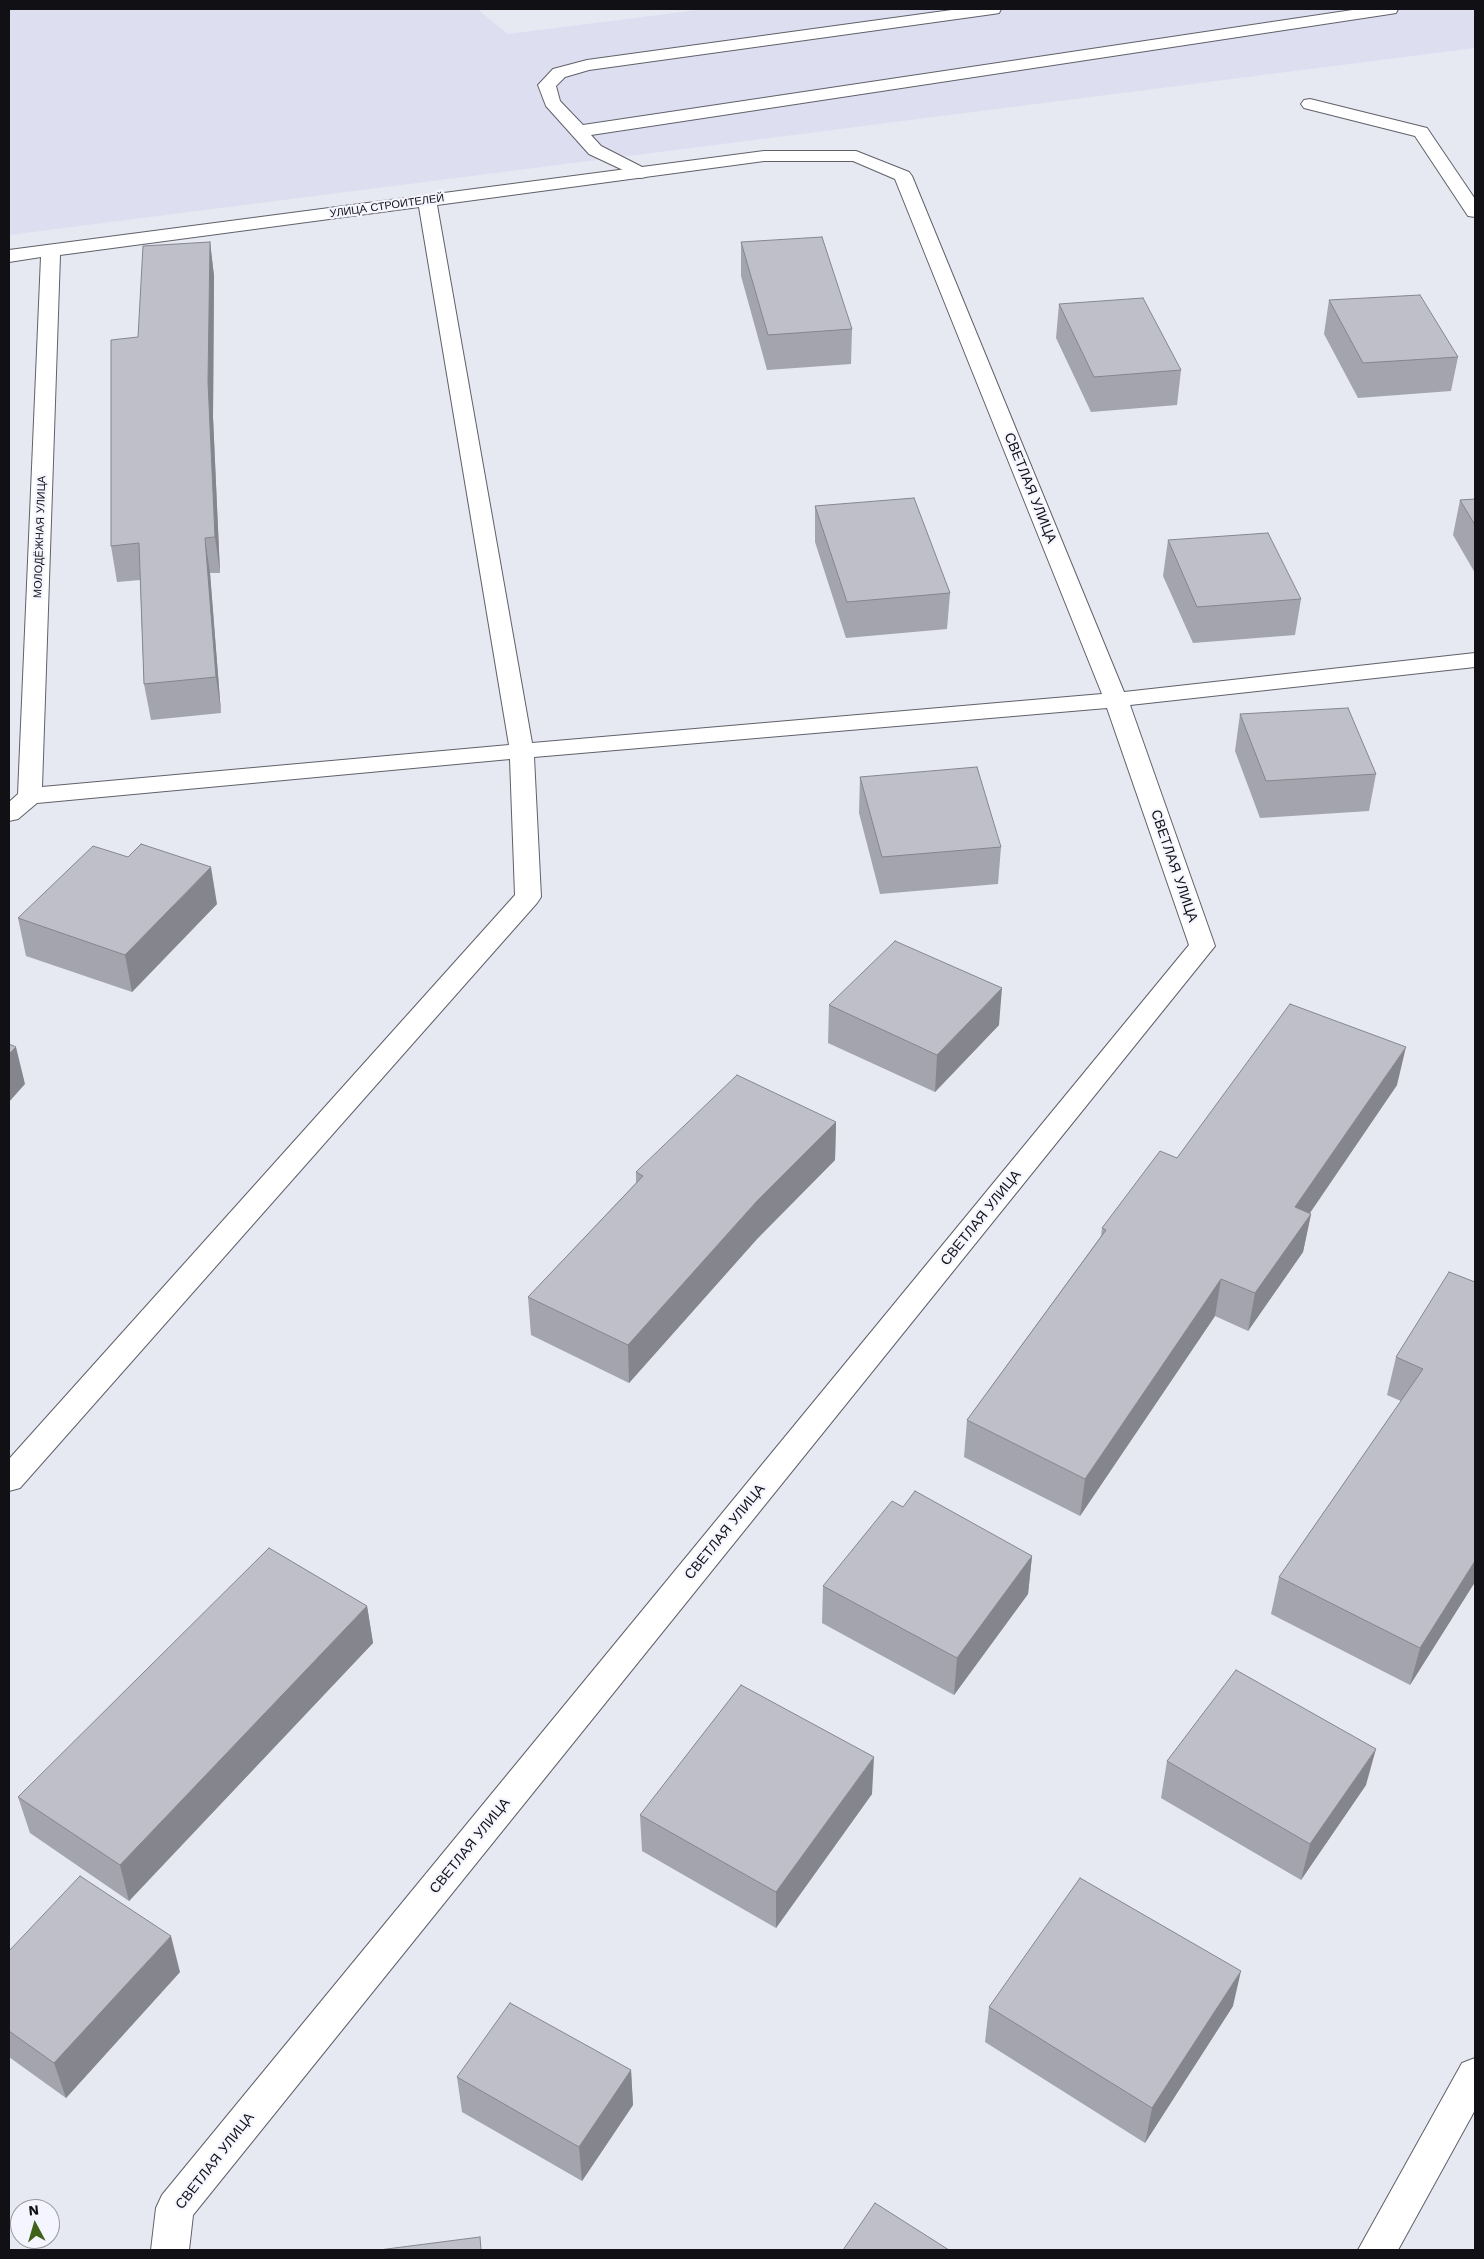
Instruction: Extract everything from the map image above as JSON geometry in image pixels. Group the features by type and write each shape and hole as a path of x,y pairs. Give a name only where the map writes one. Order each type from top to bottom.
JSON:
{"street":[{"path":"640,172 595,150 580,131 552,102 547,86 559,73 587,65 993,9"},
{"path":"580,131 1390,9"},
{"path":"1310,104 1420,132 1475,212"},
{"name":"УЛИЦА СТРОИТЕЛЕЙ","path":"9,256 764,156"},
{"name":"СВЕТЛАЯ УЛИЦА","path":"170,2250 175,2208 1202,946 1116,700 903,176 856,156 764,156"},
{"path":"9,1479 528,897 522,751 426,201"},
{"name":"МОЛОДЁЖНАЯ УЛИЦА","path":"30,796 51,251"},
{"path":"9,814 30,796 522,751 1116,700 1475,660"},
{"path":"1377,2250 1475,2075"}],"shaded area":[{"path":"477,9 508,34 705,9 1475,9 1475,48 9,235 9,10"}],"building":[{"path":"822,237 852,329 768,335 741,242"},
{"path":"210,242 208,382 215,537 205,538 216,677 144,684 139,543 111,546 111,340 138,337 143,246"},
{"path":"1420,295 1458,357 1363,363 1329,300"},
{"path":"1143,298 1181,370 1094,377 1059,304"},
{"path":"914,498 950,593 847,602 815,506"},
{"path":"1475,499 1475,525 1460,500"},
{"path":"1268,533 1301,599 1197,607 1168,540"},
{"path":"1348,708 1376,774 1266,781 1240,714"},
{"path":"977,767 1001,847 882,857 860,777"},
{"path":"141,844 211,867 125,955 18,918 93,846 128,857"},
{"path":"895,941 1002,988 937,1055 829,1005"},
{"path":"1290,1004 1406,1047 1295,1207 1311,1214 1255,1293 1221,1279 1085,1479 967,1420 1106,1230 1102,1228 1160,1151 1177,1158"},
{"path":"9,1044 16,1047 9,1054"},
{"path":"737,1075 836,1122 757,1201 628,1345 528,1297 643,1176 636,1172"},
{"path":"1449,1272 1475,1282 1475,1561 1420,1648 1279,1577 1423,1369 1396,1357"},
{"path":"915,1491 1032,1556 957,1658 823,1586 892,1501 903,1507"},
{"path":"269,1548 367,1606 120,1865 18,1797"},
{"path":"1236,1670 1376,1749 1310,1844 1167,1761"},
{"path":"741,1685 874,1757 776,1892 640,1815"},
{"path":"80,1876 171,1936 54,2063 9,2031 9,1951"},
{"path":"1080,1878 1241,1971 1152,2108 989,2007"},
{"path":"510,2003 631,2070 579,2147 457,2077"},
{"path":"875,2203 949,2250 843,2250"},
{"path":"480,2237 481,2250 379,2250"}]}
